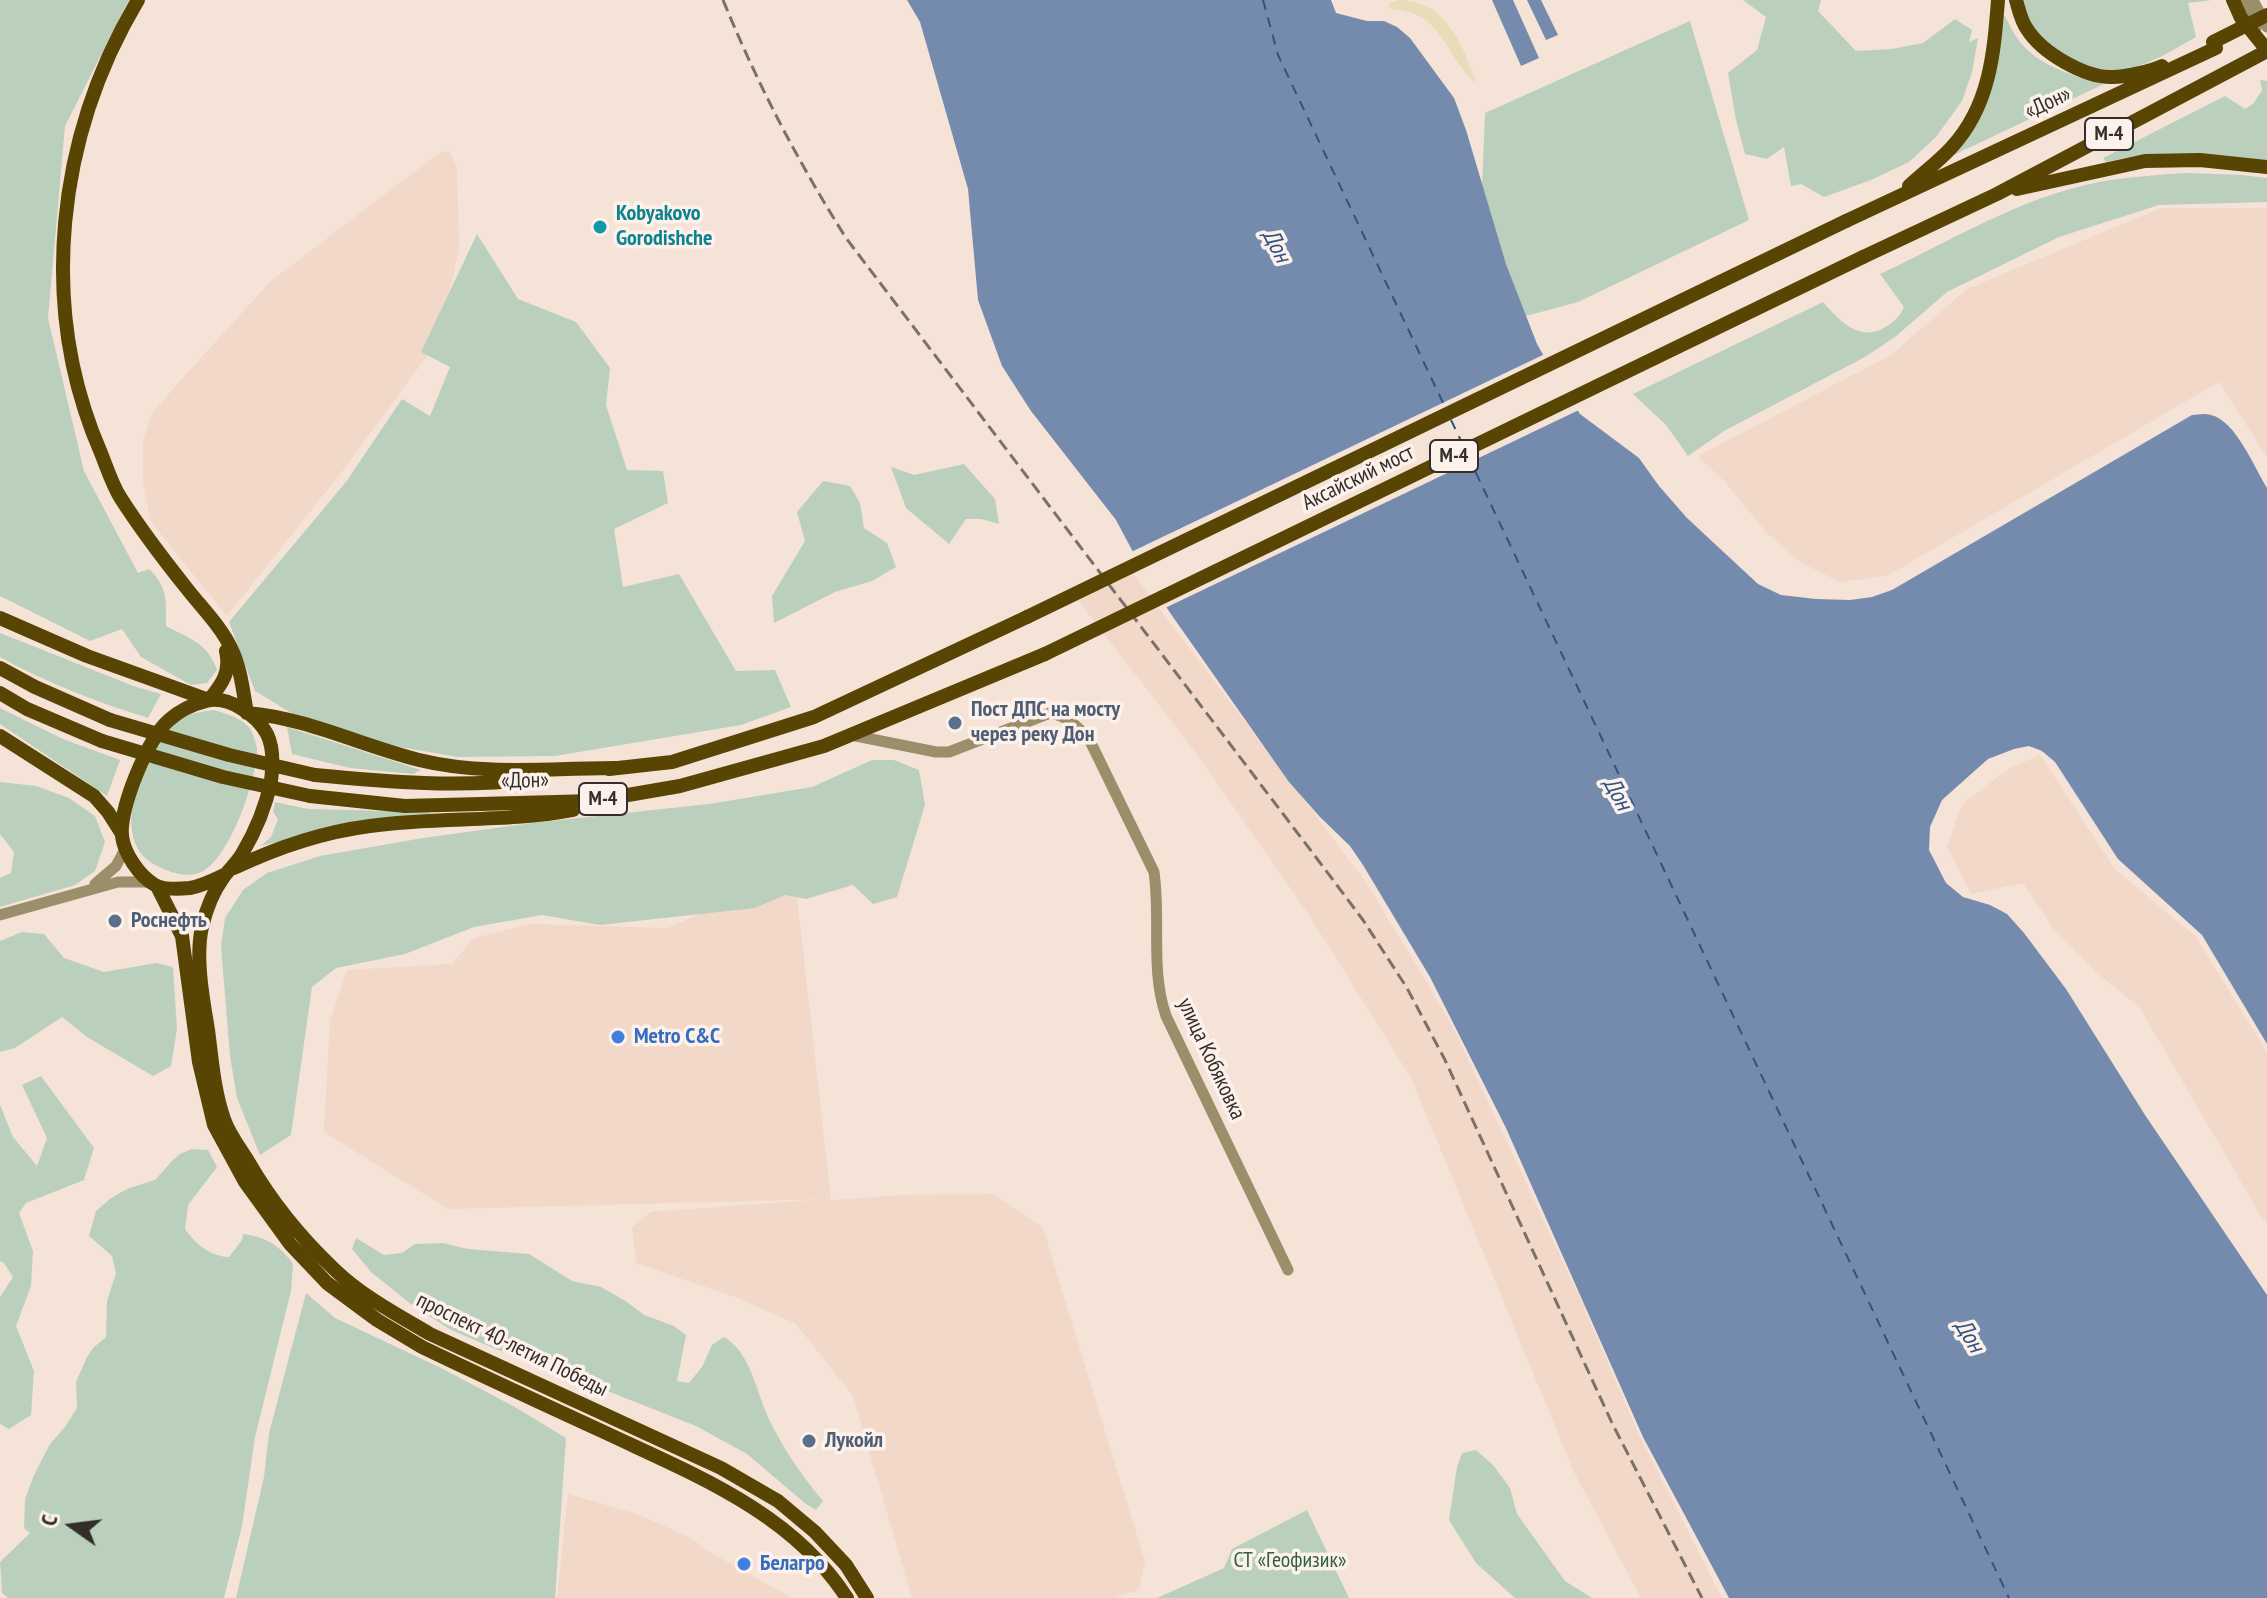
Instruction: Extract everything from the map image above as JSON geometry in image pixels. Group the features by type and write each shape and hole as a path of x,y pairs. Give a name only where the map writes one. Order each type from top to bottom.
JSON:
{"main road":[{"path":"138,0 112,49 87,111 72,168 62,265 67,328 77,386 91,430 118,494 153,548 220,630 237,662 247,713"},
{"path":"1894,199 1955,144 1979,106 1993,57 1998,0"},
{"path":"2016,0 2027,29 2037,41 2085,72 2113,77 2157,68 2214,45 2267,15"},
{"path":"2222,76 2267,49 2241,18 2233,0"},
{"name":"«Дон»","path":"1846,221 2214,45 2267,25"},
{"path":"2222,76 2267,57"},
{"name":"М-4","path":"1997,194 2187,92 2202,91 2222,76"},
{"path":"1997,194 2145,161 2200,160 2267,167"},
{"name":"Аксайский мост","path":"1045,654 1997,194"},
{"name":"Аксайский мост","path":"1027,617 1846,221"},
{"name":"«Дон»","path":"0,668 110,720 229,755 315,775 407,784 506,782 672,762 814,717 1027,617"},
{"path":"0,618 87,656 209,700 239,706 267,733 272,751 271,781 264,807 241,857 227,873"},
{"path":"124,842 125,810 147,749 167,721 183,710 209,700 228,673 220,630"},
{"name":"«Дон»","path":"0,693 27,709 102,741 223,777 310,796 405,806 593,801 680,786 824,746 1045,654"},
{"path":"247,713 275,715 419,760 466,769 507,772 616,768"},
{"path":"0,736 94,796 108,812 140,870 154,884 176,889 194,888 285,846 369,826 512,817 572,810 593,801"},
{"name":"проспект 40-летия Победы","path":"227,873 208,905 201,930 203,998 217,1092 225,1122 257,1176 301,1236 336,1272 386,1308 430,1334 721,1468 778,1501 815,1532 846,1565 867,1598"},
{"name":"проспект 40-летия Победы","path":"154,884 182,936 199,1062 214,1125 245,1182 290,1244 327,1283 377,1320 422,1347 712,1483 753,1507 802,1545 832,1574 847,1598"}],"street":[{"path":"2241,0 2267,49"},
{"path":"2253,0 2267,25"},
{"name":"улица Кобяковка","path":"851,735 949,752 1050,713 1073,722 1089,739 1154,872 1157,891 1157,971 1166,1016 1288,1270"},
{"path":"85,891 110,872 124,842"},
{"path":"0,915 118,882 154,884"}],"shaded area":[{"path":"449,151 457,167 459,249 438,341 344,469 227,616 151,522 143,482 143,441 151,415 271,281 439,153"},
{"path":"2161,208 2267,208 2267,457 2219,382 1887,576 1840,582 1800,562 1766,532 1725,482 1698,456 1891,355 1967,289"},
{"path":"1132,572 1365,881 1455,1031 1579,1296 1639,1435 1722,1598 1641,1598 1574,1472 1411,1078 1309,915 1196,753 1077,599"},
{"path":"2040,755 2115,869 2196,937 2267,1053 2267,1222 2140,1008 2096,972 2054,929 2023,883 1971,894 1947,847 1962,804 2010,768"},
{"path":"794,871 831,1200 994,1194 1043,1228 1145,1562 1139,1590 1113,1598 912,1598 853,1396 796,1324 738,1298 636,1263 632,1227 651,1212 825,1199 448,1209 324,1132 330,1021 347,970 452,964 474,938 530,924 668,928"},
{"path":"568,1494 637,1514 691,1538 708,1551 792,1598 557,1598"}],"green space":[{"path":"0,0 129,0 65,126 48,318 84,471 138,573 149,569 160,582 166,602 166,626 197,643 209,654 217,670 207,683 191,685 141,657 122,629 90,641 0,596"},
{"path":"1743,0 1821,0 1818,11 1856,51 1923,43 1955,19 1972,30 1969,42 1978,38 1972,72 1962,101 1936,137 1909,162 1824,197 1801,184 1791,186 1784,147 1767,159 1745,154 1736,120 1728,73 1757,50 1766,17"},
{"path":"2021,0 2212,0 2188,3 2196,37 2145,64 2117,70 2079,62 2055,50 2034,30"},
{"path":"2005,16 2025,48 2045,63 2104,84 1943,160 1982,106 1999,17"},
{"path":"1690,21 1749,220 1578,302 1526,316 1482,187 1485,113"},
{"path":"2260,80 2267,81 2267,162 2135,156 2106,162 2103,158 2225,96 2245,109 2253,104 2262,90"},
{"path":"2184,173 2267,178 2267,202 2159,205 2059,237 1947,292 1895,337 1865,357 1724,431 1688,456 1666,425 1633,394 1823,302 1856,330 1873,332 1882,329 1895,320 1904,307 1880,274 1987,221 2042,198 2099,182"},
{"path":"477,234 518,299 576,322 610,368 606,405 627,470 663,471 668,503 614,529 623,587 679,574 736,671 775,670 791,707 741,725 555,756 458,757 382,744 293,714 255,691 229,622 346,482 402,399 430,416 450,367 421,352"},
{"path":"964,464 995,499 999,524 966,519 949,544 906,508 891,467 914,475"},
{"path":"823,481 850,486 860,503 864,528 887,543 896,567 872,581 835,592 774,623 772,596 805,541 797,512"},
{"path":"0,633 161,694 148,718 91,699 0,657"},
{"path":"0,708 63,739 120,760 107,796 0,724"},
{"path":"214,710 239,719 251,730 257,748 252,779 239,819 219,855 208,868 196,874 177,874 150,862 138,849 131,824 134,799 167,728 185,716"},
{"path":"287,727 421,770 413,774 350,768 292,754"},
{"path":"872,760 894,760 919,770 925,805 897,897 873,904 853,885 806,899 785,895 755,908 600,925 542,915 474,927 405,954 336,968 312,987 291,1135 260,1155 237,1098 230,1056 221,946 225,918 243,890 267,873 320,856 423,838 709,804 812,787"},
{"path":"0,782 36,786 69,798 95,816 105,842 95,871 75,885 0,907 0,878 11,873 14,852 0,834"},
{"path":"275,802 308,809 429,812 432,815 353,824 261,846 271,837 278,819 273,812"},
{"path":"22,932 44,934 64,958 104,972 156,963 173,967 177,1029 171,1066 153,1076 87,1037 62,1017 15,1048 0,1052 0,941"},
{"path":"41,1076 94,1148 84,1180 26,1203 19,1213 33,1251 31,1286 16,1326 34,1371 31,1415 9,1429 0,1424 0,1297 13,1277 0,1261 0,1105 13,1137 37,1166 47,1138 22,1085"},
{"path":"192,1149 208,1150 217,1167 188,1205 185,1229 189,1234 209,1252 229,1257 243,1234 258,1237 278,1247 293,1264 291,1291 255,1437 242,1526 224,1598 8,1598 2,1593 0,1562 30,1533 24,1528 25,1499 34,1475 50,1444 77,1408 76,1382 87,1357 106,1337 107,1301 116,1273 112,1256 89,1236 96,1211 127,1189 155,1180 180,1154"},
{"path":"356,1238 384,1255 402,1253 415,1244 443,1243 468,1249 529,1254 572,1281 601,1287 644,1315 674,1326 686,1335 677,1381 689,1383 702,1367 712,1345 724,1337 747,1362 780,1439 823,1501 816,1510 747,1454 696,1426 567,1375 538,1359 498,1350 451,1330 412,1305 371,1272 352,1249"},
{"path":"306,1293 335,1318 441,1368 566,1438 555,1598 236,1598 264,1477 269,1433"},
{"path":"1476,1450 1493,1465 1510,1488 1517,1514 1565,1581 1592,1598 1515,1598 1476,1563 1449,1520 1462,1453"},
{"name":"СТ «Геофизик»","path":"1307,1510 1349,1598 1157,1598 1224,1568 1232,1549"}],"sand":[{"path":"1398,0 1415,2 1441,17 1459,41 1477,84 1428,23 1412,13 1388,8 1389,3"}],"water":[{"name":"Дон","path":"907,0 1331,0 1336,13 1367,21 1384,21 1397,27 1410,38 1454,98 1506,264 1537,344 1580,414 1639,458 1687,518 1758,584 1781,595 1850,600 1892,590 2192,415 2211,415 2220,419 2236,435 2267,488 2267,1044 2202,935 2118,859 2055,762 2042,751 2029,746 1988,759 1942,800 1930,827 1929,850 1946,883 1963,897 2007,914 2024,933 2066,989 2145,1115 2267,1295 2267,1598 1729,1598 1643,1437 1506,1128 1430,977 1350,846 1289,782 1148,580 1116,520 1031,411 1002,366 978,300 968,189 920,22"},
{"path":"1492,0 1513,0 1539,58 1521,66"},
{"path":"1527,0 1541,0 1558,35 1546,40"}],"pier":[{"path":"1547,353 1581,409 1163,609 1129,553"}],"ferry route":[{"path":"1263,0 1278,55 1445,407"},
{"path":"1451,420 1462,443"},
{"path":"1468,456 2009,1598"}],"railway":[{"path":"723,0 779,122 846,238 1363,920 1407,988 1445,1060 1612,1423 1702,1598"}],"place":[{"name":"Kobyakovo Gorodishche","path":"600,227"},
{"name":"Пост ДПС на мосту через реку Дон","path":"955,723"},
{"name":"Роснефть","path":"115,921"},
{"name":"Metro C&C","path":"618,1037"},
{"name":"Лукойл","path":"809,1441"},
{"name":"Белагро","path":"744,1564"}]}
